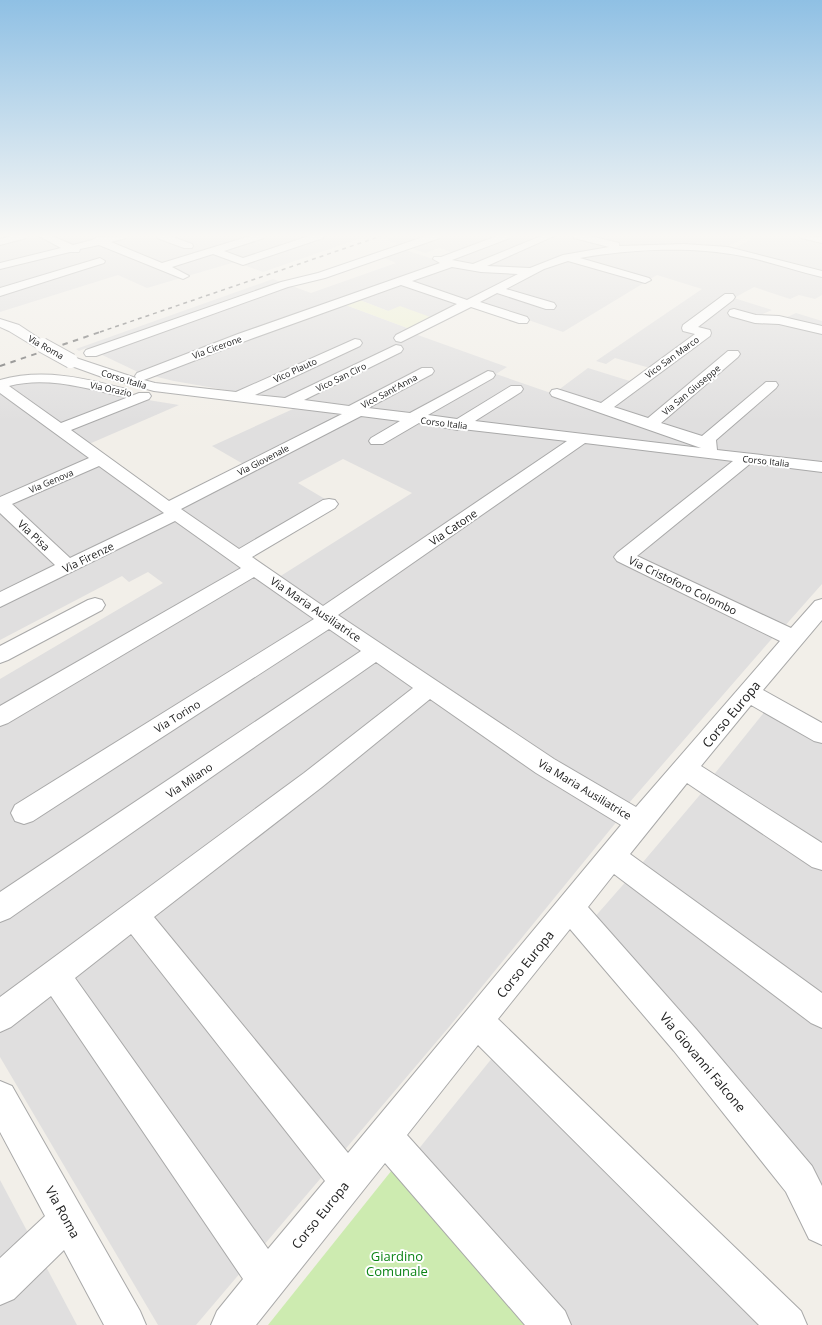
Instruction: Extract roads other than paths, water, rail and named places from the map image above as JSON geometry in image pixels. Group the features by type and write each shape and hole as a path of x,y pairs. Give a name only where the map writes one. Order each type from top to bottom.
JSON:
{"street":[{"path":"234,398 228,393 142,376 87,352 245,298"},
{"name":"Via Cicerone","path":"142,376 356,298"},
{"path":"453,298 523,320"},
{"name":"Vico San Ciro","path":"278,403 399,344 479,298"},
{"path":"524,298 550,306"},
{"name":"Vico San Marco","path":"602,408 705,333 688,328 729,298"},
{"path":"734,313 755,319 779,320 822,330"},
{"name":"Via Roma","path":"0,323 14,328 71,361"},
{"name":"Vico Plauto","path":"234,398 354,343"},
{"name":"Via San Giuseppe","path":"649,425 733,354"},
{"name":"Corso Italia","path":"71,361 107,374 154,387 581,440 709,449 746,459 822,467"},
{"name":"Vico Sant'Anna","path":"355,412 428,371"},
{"path":"377,441 488,375"},
{"name":"Via Orazio","path":"0,385 13,380 32,377 58,379 144,396 234,406 255,406 278,403"},
{"path":"557,394 649,425 709,449 708,439 771,384"},
{"name":"Via Maria Ausiliatrice","path":"0,385 172,511 430,688 545,766 639,822"},
{"path":"458,425 516,389"},
{"path":"59,428 144,396"},
{"name":"Via Giovenale","path":"172,511 355,412"},
{"name":"Via Catone","path":"327,617 581,440"},
{"name":"Via Genova","path":"0,503 101,459"},
{"name":"Via Cristoforo Colombo","path":"746,459 624,557 811,626"},
{"name":"Via Pisa","path":"0,503 68,567"},
{"path":"0,717 248,563 329,504"},
{"name":"Via Firenze","path":"0,600 68,567 172,511"},
{"path":"0,655 95,605"},
{"name":"Via Torino","path":"24,813 327,617"},
{"name":"Corso Europa","path":"231,1325 639,822 748,692 811,626"},
{"name":"Via Milano","path":"0,908 377,651"},
{"path":"0,1016 313,780 430,688"},
{"path":"748,692 822,734"},
{"path":"684,768 822,858"},
{"path":"611,856 822,1012"},
{"name":"Via Giovanni Falcone","path":"570,908 685,1040 799,1179 822,1226"},
{"path":"134,915 348,1181"},
{"path":"55,975 267,1280"},
{"path":"478,1022 788,1325"},
{"name":"Via Roma","path":"0,1098 126,1325"},
{"path":"385,1136 550,1325"},
{"path":"0,1286 68,1220"}],"railway":[{"path":"100,332 200,298"},
{"path":"0,366 103,331"}],"park label":[{"name":"Giardino Comunale","path":"397,1264"}]}
